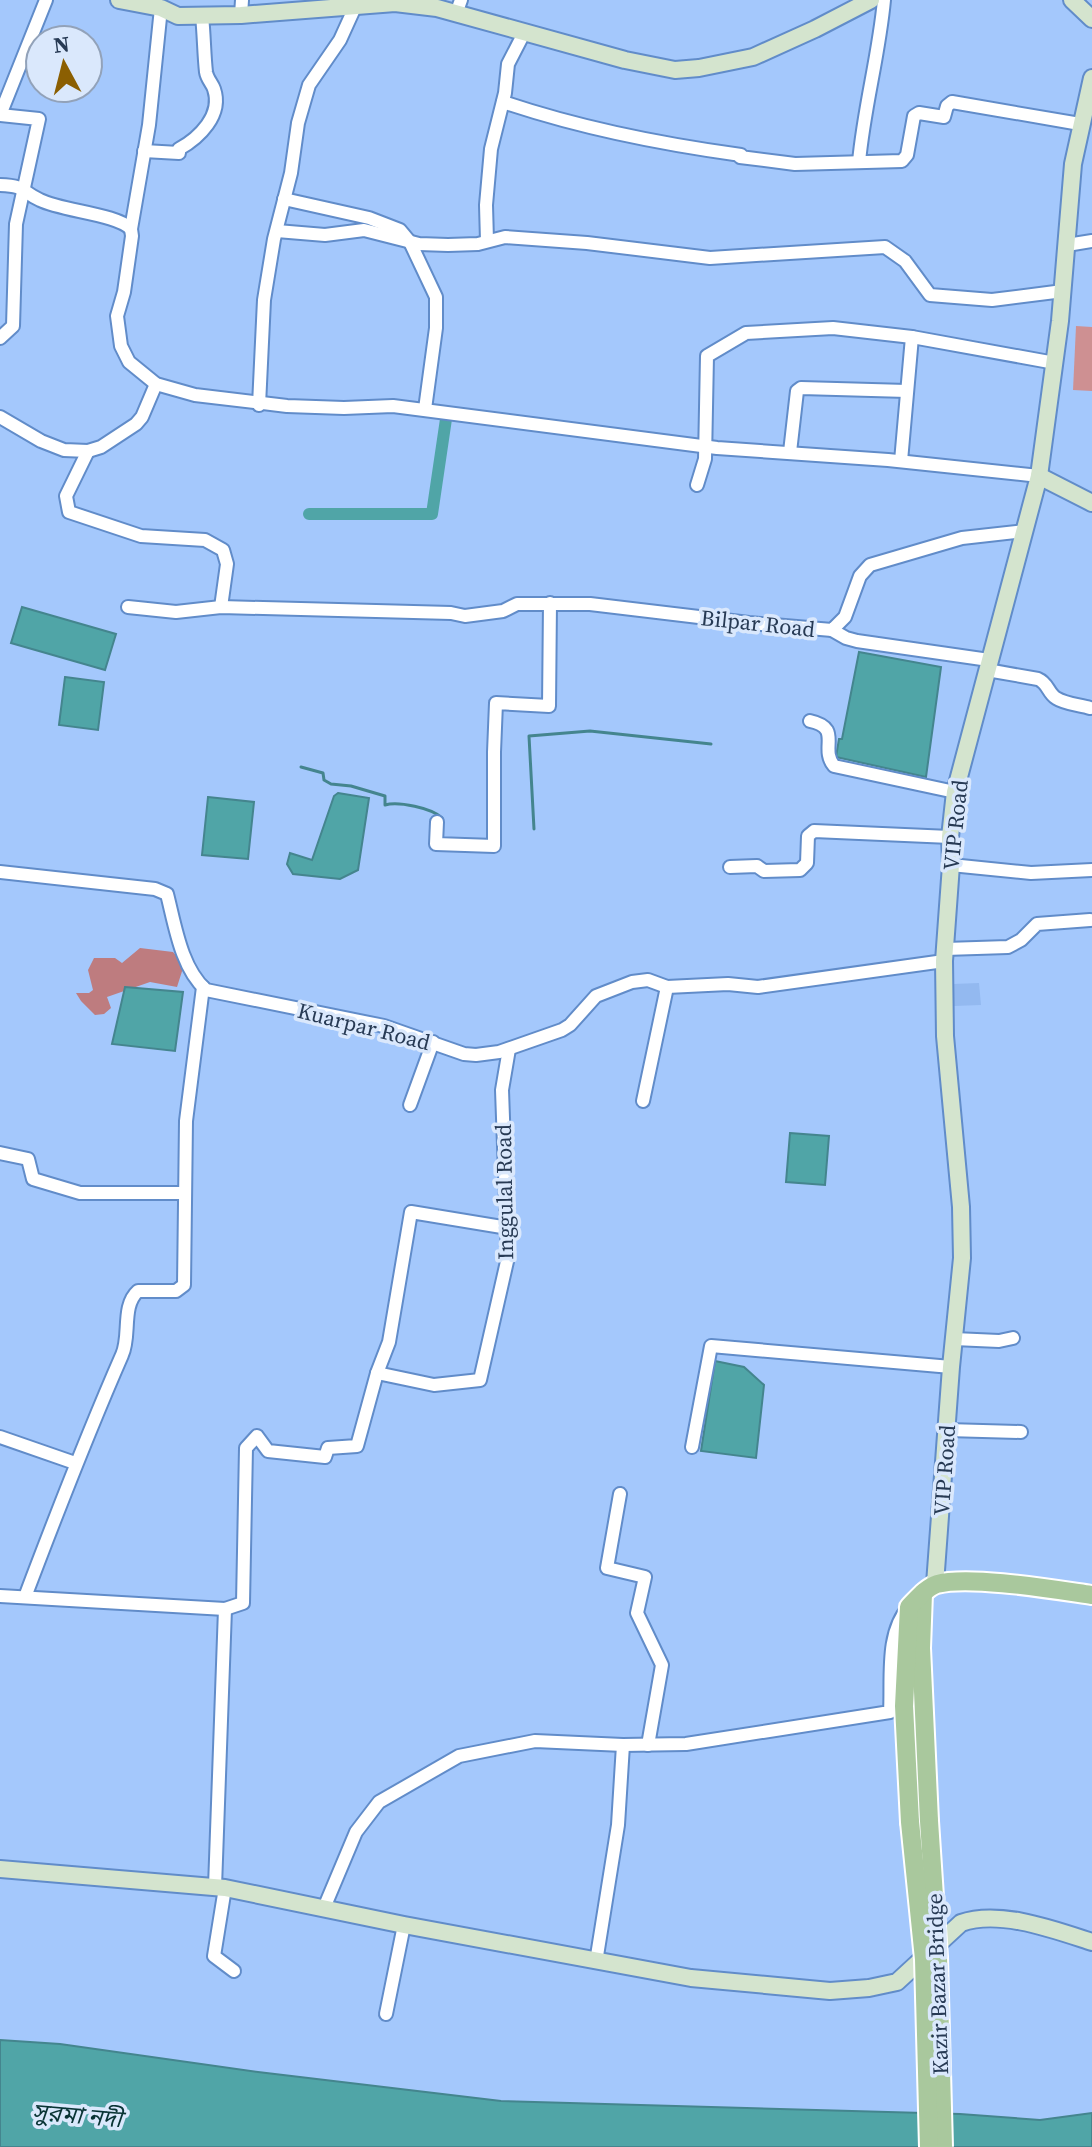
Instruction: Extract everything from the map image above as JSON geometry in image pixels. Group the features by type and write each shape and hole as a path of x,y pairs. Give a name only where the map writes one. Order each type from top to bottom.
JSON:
{"main road":[{"path":"920,1822 904,1706 909,1607 929,1588 962,1581 1092,1595"},
{"path":"929,1588 921,1648 920,1822 929,2147"},
{"name":"Kazir Bazar Bridge","path":"920,1822 938,1957 943,2147"}],"street":[{"path":"0,338 13,326 6,294 16,224 39,119 0,115 46,0"},
{"path":"119,0 161,8 178,16 202,16 241,7 355,7 396,2 459,6 524,33 675,70 739,60 772,50 871,0"},
{"path":"859,162 862,129 881,36 884,0"},
{"path":"1072,0 1092,19"},
{"path":"259,405 264,300 298,123 309,85 340,40 355,7"},
{"path":"161,8 131,229 132,243 117,316 121,346 129,362 156,384 195,395 259,405 393,406 705,446 901,461 1039,476 1092,503"},
{"path":"144,151 179,153 179,149 207,127 215,107 215,91 207,76 202,16"},
{"path":"487,241 486,205 491,149 503,102 508,64 524,33"},
{"name":"VIP Road","path":"929,1588 947,1430 962,1231 947,1085 944,955 951,865 950,837 955,792 1039,476 1063,291 1073,164 1092,78"},
{"path":"503,102 632,137 795,164 902,161 906,159 914,116 919,113 944,117 947,106 952,102 1080,124"},
{"path":"0,185 25,188 39,200 119,222 131,229"},
{"path":"284,199 369,218 400,230 410,242 436,297 436,328 425,409"},
{"path":"277,231 325,235 364,230 410,242 448,245 505,237 710,258 885,247 905,261 930,295 992,300 1063,291"},
{"path":"1067,245 1092,241"},
{"path":"697,485 702,473 705,446 707,356 746,333 833,328 912,337 1055,363"},
{"path":"901,461 912,337"},
{"path":"0,417 41,441 64,450 88,451 101,447 136,424 156,384"},
{"path":"790,452 797,391 801,388 907,391"},
{"path":"88,451 66,496 69,512 141,536 205,540 223,550 227,564 221,607"},
{"name":"Bilpar Road","path":"128,607 176,612 221,607 451,613 465,616 503,611 517,604 590,604 832,630 845,617 860,576 870,565 962,538 1025,531"},
{"path":"437,822 436,844 494,846 496,703 549,706 550,603"},
{"path":"832,630 857,641 988,665 1038,679 1045,682 1058,700 1090,708"},
{"path":"810,721 825,727 829,733 828,757 834,766 955,792"},
{"path":"730,867 757,866 764,871 802,869 807,863 811,833 950,837"},
{"path":"951,865 1031,873 1092,870"},
{"path":"0,872 155,889 167,894 187,960 203,987 186,1121 184,1285 176,1291 138,1291 129,1302 127,1345 75,1463 25,1597"},
{"name":"Kuarpar Road","path":"203,987 209,991 384,1026 464,1054 486,1054 547,1036 570,1025 588,1002 606,990 648,980 667,987 728,984 758,987 1008,947 1021,940 1037,924 1090,920"},
{"path":"643,1101 667,987"},
{"path":"410,1105 433,1042"},
{"name":"Inggulal Road","path":"377,1373 434,1385 480,1380 508,1257 502,1090 509,1049"},
{"path":"0,1153 28,1159 33,1179 80,1193 185,1193"},
{"path":"0,1596 225,1609 243,1603 246,1448 257,1436 268,1451 325,1457 328,1448 357,1446 389,1342 411,1212 508,1228"},
{"path":"954,1339 999,1341 1013,1338"},
{"path":"692,1447 711,1346 951,1367"},
{"path":"947,1430 1021,1432"},
{"path":"0,1437 75,1463"},
{"path":"620,1494 607,1568 645,1577 637,1613 662,1665 648,1745"},
{"path":"324,1908 356,1832 379,1802 459,1756 535,1741 686,1744 890,1712 894,1641 899,1618 909,1607"},
{"path":"225,1609 220,1888 214,1956 234,1971"},
{"path":"596,1962 618,1825 623,1745"},
{"path":"0,1869 220,1888 596,1962 691,1978 830,1991 897,1982 961,1923 972,1919 992,1918 1047,1928 1092,1942"},
{"path":"386,2014 404,1925"}],"shaded area":[{"path":"1076,326 1092,327 1092,391 1073,390"},
{"path":"140,948 173,952 184,965 177,987 150,982 107,997 111,1008 104,1014 95,1015 76,993 93,990 88,970 94,958 115,958 122,963"},
{"path":"979,983 981,1005 954,1006 953,984"}],"water":[{"path":"22,607 116,634 105,670 11,643"},
{"path":"859,652 941,667 926,777 836,757"},
{"path":"65,677 104,682 98,730 59,725"},
{"path":"338,793 369,798 358,870 340,879 293,874 287,864 290,853 312,860 334,796"},
{"path":"208,797 254,802 248,859 202,855"},
{"path":"125,987 183,992 175,1051 112,1044"},
{"path":"790,1133 829,1136 825,1185 786,1182"},
{"path":"715,1361 744,1367 764,1385 756,1458 701,1451"},
{"name":"সুরমা নদী","path":"0,2040 60,2044 501,2101 960,2114 1040,2120 1092,2113 1092,2147 0,2147"}],"waterway":[{"path":"309,514 432,514 446,419"},
{"path":"534,829 529,736 590,731 711,744"},
{"path":"301,767 323,773 324,780 331,784 385,796 385,805 415,806 442,818"}]}
